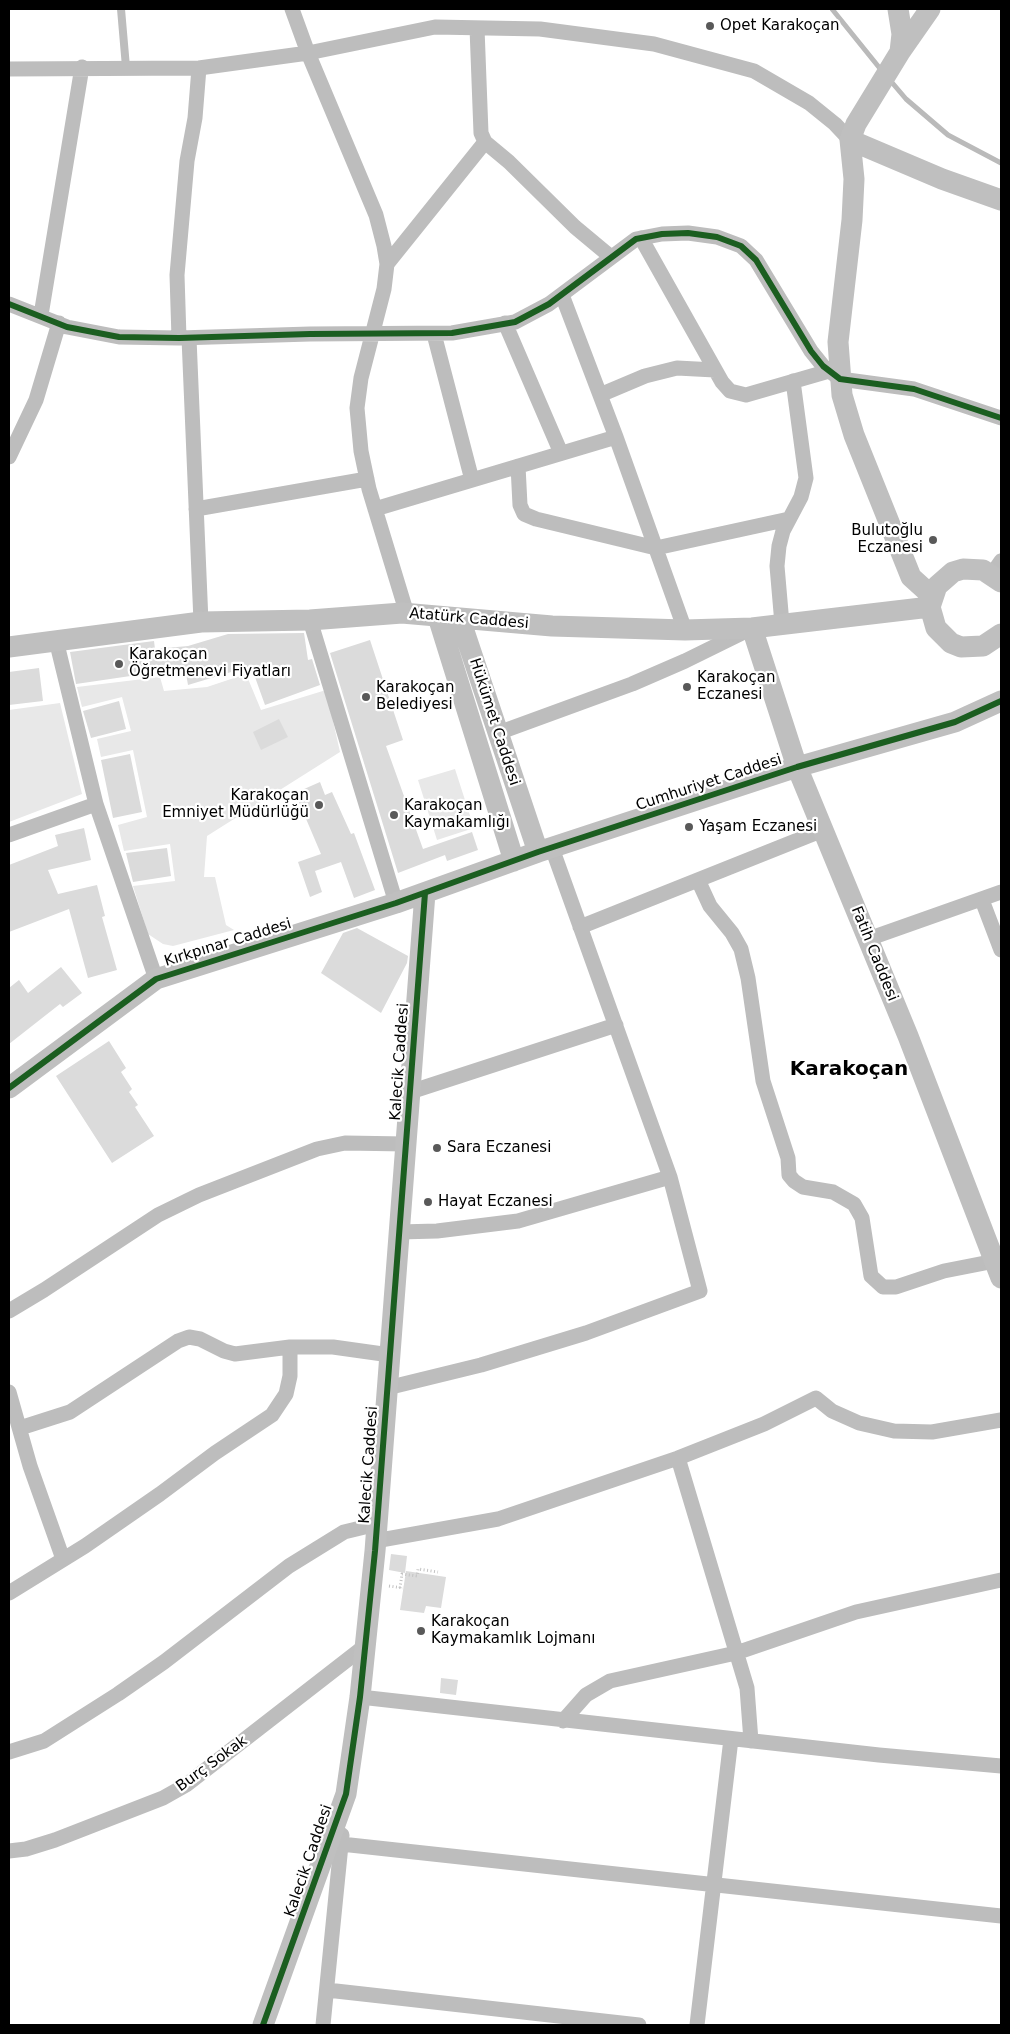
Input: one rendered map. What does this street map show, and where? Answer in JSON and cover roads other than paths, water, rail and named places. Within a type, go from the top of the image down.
[{"type":"street","points":[[292,9],[308,53],[376,215],[387,264],[384,289],[360,378],[357,408],[361,451],[367,479],[407,614]]},
{"type":"street","points":[[898,9],[902,34],[900,52]]},
{"type":"street","points":[[930,9],[900,52],[853,132],[854,179],[852,220],[834,375],[854,435],[911,578],[931,601],[936,628],[951,643],[972,648],[998,643]]},
{"type":"street","points":[[9,68],[199,68],[308,53],[435,27],[540,29],[654,44],[754,71],[809,103],[835,124],[942,180],[1001,200]]},
{"type":"street","points":[[477,28],[481,133],[485,142],[509,162],[574,227],[611,257]]},
{"type":"street","points":[[41,315],[82,68]]},
{"type":"street","points":[[199,68],[195,118],[187,161],[177,275],[184,338],[196,509],[201,622]]},
{"type":"street","points":[[387,264],[485,142]]},
{"type":"street","points":[[9,304],[95,334],[184,338],[452,333],[505,323],[523,317],[562,295],[636,239],[688,233],[717,237],[741,246],[756,260],[769,278],[802,337],[823,366],[834,375]]},
{"type":"street","points":[[641,238],[715,370],[726,387],[740,395],[793,381],[834,375],[914,389],[1001,418]]},
{"type":"street","points":[[562,295],[616,437],[685,630]]},
{"type":"street","points":[[9,457],[36,400],[59,323]]},
{"type":"street","points":[[505,323],[561,453]]},
{"type":"street","points":[[434,334],[472,480]]},
{"type":"street","points":[[600,395],[645,376],[677,368],[715,370]]},
{"type":"street","points":[[782,624],[777,566],[783,531],[801,497],[806,478],[793,381]]},
{"type":"street","points":[[375,509],[616,437]]},
{"type":"street","points":[[518,466],[520,505],[524,514],[536,519],[656,548],[789,519]]},
{"type":"street","points":[[196,509],[367,479]]},
{"type":"street","points":[[931,601],[937,586],[953,572],[973,568],[999,575]]},
{"type":"street","name":"Atatürk Caddesi","points":[[9,647],[201,622],[310,620],[407,614],[460,620],[552,626],[685,630],[752,628],[931,601]]},
{"type":"street","points":[[438,617],[514,861]]},
{"type":"street","points":[[310,620],[396,903]]},
{"type":"street","name":"Hükümet Caddesi","points":[[460,620],[498,733],[545,850]]},
{"type":"street","points":[[498,733],[641,680],[752,628]]},
{"type":"street","name":"Fatih Caddesi","points":[[752,628],[797,767],[868,938],[998,1269]]},
{"type":"street","points":[[56,640],[96,804],[156,979]]},
{"type":"street","name":"Cumhuriyet Caddesi","points":[[425,893],[545,850],[797,767],[955,722],[1001,701]]},
{"type":"street","points":[[9,835],[96,804]]},
{"type":"street","points":[[580,927],[823,830]]},
{"type":"street","points":[[387,1388],[482,1365],[586,1333],[700,1291],[670,1176],[580,927],[545,850]]},
{"type":"street","points":[[698,880],[710,906],[732,933],[741,949],[748,978],[763,1081],[788,1158],[790,1175],[794,1181],[803,1187],[833,1192],[854,1204],[862,1218],[871,1276],[883,1287],[896,1288],[944,1271],[998,1269]]},
{"type":"street","points":[[868,938],[1001,892]]},
{"type":"street","name":"Kırkpınar Caddesi","points":[[9,1088],[156,979],[425,893]]},
{"type":"street","name":"Kalecik Caddesi","points":[[263,2025],[346,1794],[360,1697],[376,1532],[425,893]]},
{"type":"street","points":[[982,900],[1001,950]]},
{"type":"street","points":[[410,1092],[616,1025]]},
{"type":"street","points":[[9,1311],[60,1280],[158,1214],[199,1195],[317,1149],[345,1143],[406,1144]]},
{"type":"street","points":[[399,1232],[438,1231],[518,1221],[670,1176]]},
{"type":"street","points":[[20,1428],[70,1412],[178,1341],[189,1337],[200,1339],[224,1351],[236,1354],[290,1347],[333,1347],[390,1355]]},
{"type":"street","points":[[9,1593],[63,1560],[272,1415],[286,1394],[290,1376],[290,1347]]},
{"type":"street","points":[[9,1392],[30,1466],[63,1560]]},
{"type":"street","points":[[9,1752],[44,1741],[118,1694],[164,1662],[289,1566],[344,1532],[376,1532],[498,1519],[678,1458],[764,1424],[816,1398],[832,1411],[859,1423],[894,1431],[932,1432],[1001,1420]]},
{"type":"street","points":[[678,1458],[747,1688],[751,1741]]},
{"type":"street","points":[[563,1721],[586,1695],[610,1681],[736,1652],[856,1612],[1001,1580]]},
{"type":"street","name":"Burç Sokak","points":[[9,1851],[26,1849],[55,1840],[163,1798],[186,1786],[365,1646]]},
{"type":"street","points":[[360,1697],[563,1721],[1001,1766]]},
{"type":"street","points":[[697,2025],[731,1739]]},
{"type":"street","points":[[323,2025],[346,1794]]},
{"type":"street","points":[[341,1844],[1001,1916]]},
{"type":"street","points":[[327,1990],[639,2025]]},
{"type":"lane","points":[[121,9],[126,67]]},
{"type":"waterway","points":[[832,9],[882,71]]},
{"type":"waterway","points":[[889,79],[906,99],[948,135],[1001,163]]},
{"type":"place","name":"Opet Karakoçan","points":[[710,26]]},
{"type":"place","name":"Bulutoğlu Eczanesi","points":[[933,540]]},
{"type":"place","name":"Karakoçan Öğretmenevi Fiyatları","points":[[119,664]]},
{"type":"place","name":"Karakoçan Eczanesi","points":[[687,687]]},
{"type":"place","name":"Karakoçan Belediyesi","points":[[366,697]]},
{"type":"place","name":"Karakoçan Emniyet Müdürlüğü","points":[[319,805]]},
{"type":"place","name":"Karakoçan Kaymakamlığı","points":[[394,815]]},
{"type":"place","name":"Yaşam Eczanesi","points":[[689,827]]},
{"type":"place","name":"Sara Eczanesi","points":[[437,1148]]},
{"type":"place","name":"Hayat Eczanesi","points":[[428,1202]]},
{"type":"place","name":"Karakoçan Kaymakamlık Lojmanı","points":[[421,1631]]},
{"type":"district","name":"Karakoçan","points":[[849,1070]]}]
